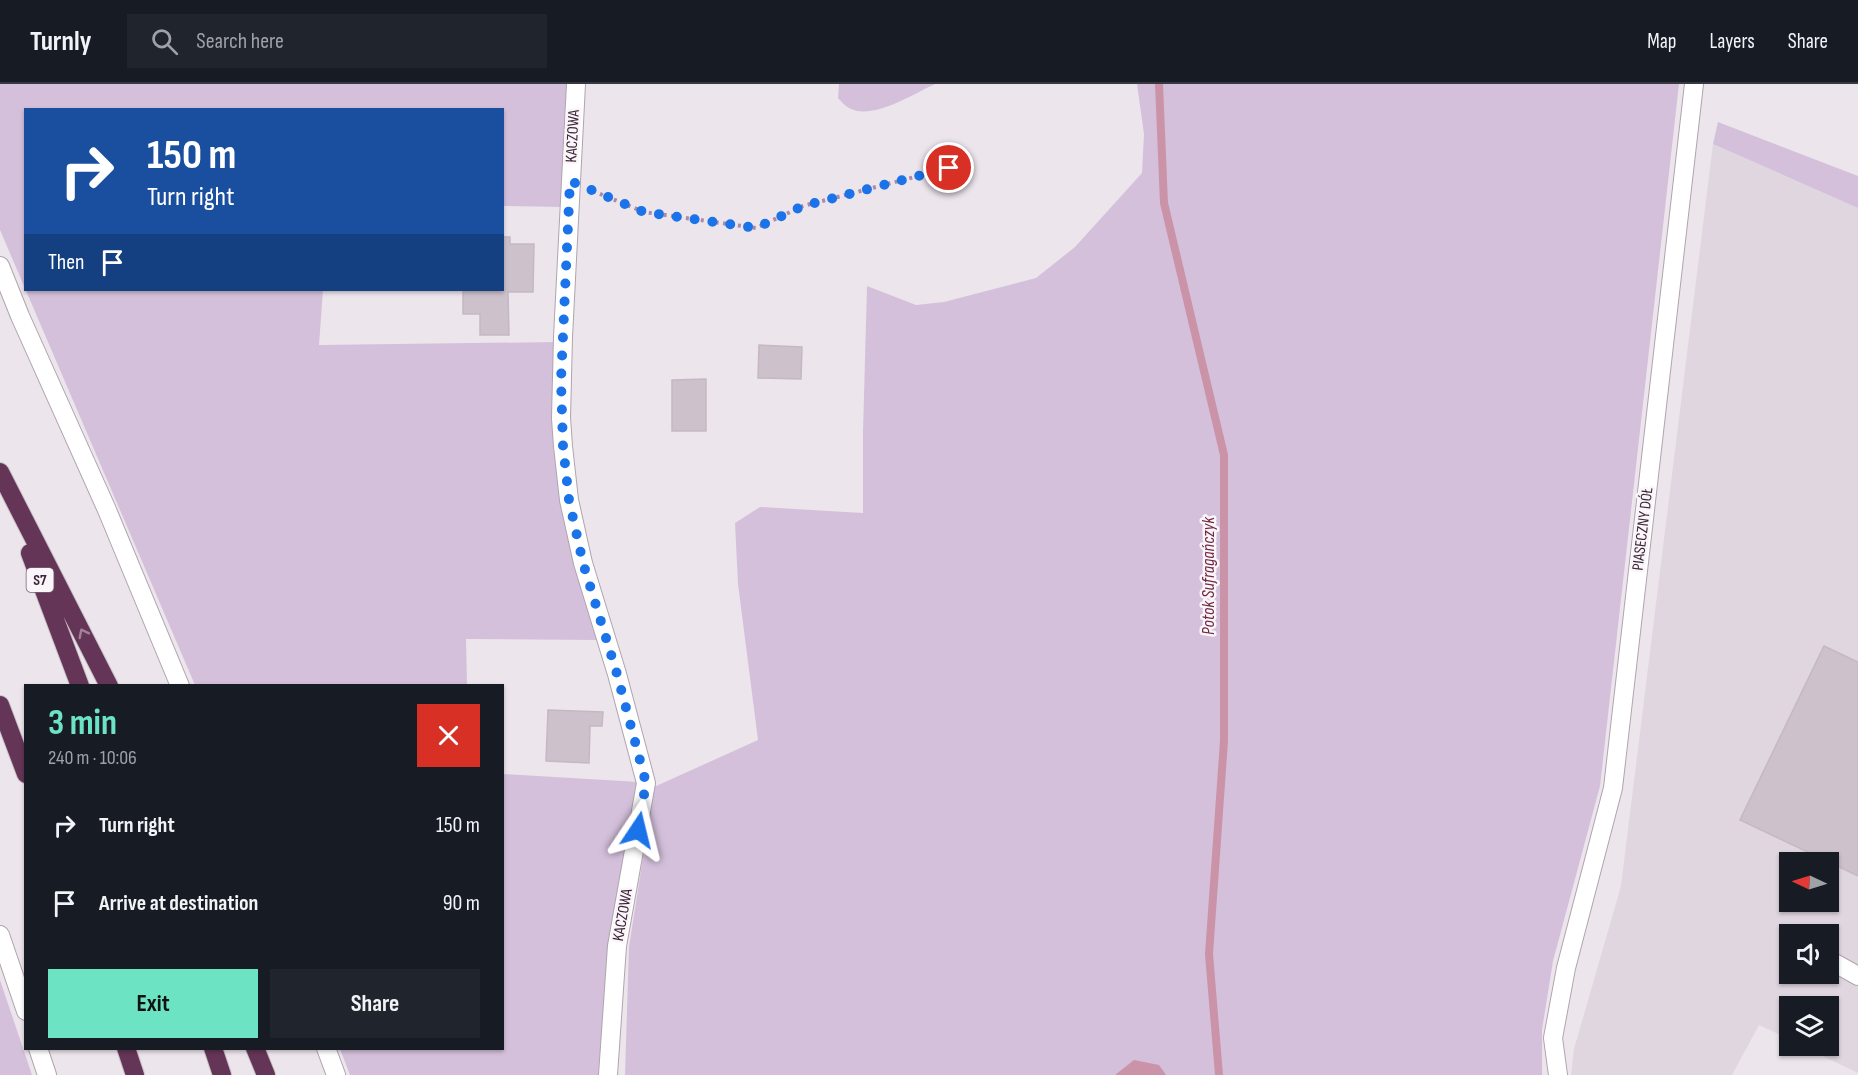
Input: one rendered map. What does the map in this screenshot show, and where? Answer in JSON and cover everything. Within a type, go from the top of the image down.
[{"type":"highway","name":"S7","points":[[0,474],[79,684]]},
{"type":"highway","points":[[0,474],[108,684]]},
{"type":"highway","points":[[0,705],[24,769]]},
{"type":"highway","points":[[127,1050],[135,1075]]},
{"type":"highway","points":[[214,1050],[222,1075]]},
{"type":"highway","points":[[256,1050],[266,1075]]},
{"type":"street","name":"KACZOWA","points":[[576,84],[561,399],[563,446],[569,500],[583,563],[617,674],[646,783],[617,946],[608,1075]]},
{"type":"street","name":"PIASECZNY DÓŁ","points":[[1558,1075],[1553,1038],[1566,968],[1613,788],[1694,84]]},
{"type":"street","points":[[0,266],[107,510],[179,684]]},
{"type":"street","points":[[0,935],[24,1005]]},
{"type":"street","points":[[1839,966],[1858,976]]},
{"type":"street","points":[[39,1050],[47,1075]]},
{"type":"street","points":[[327,1050],[336,1075]]},
{"type":"path","points":[[570,181],[644,212],[756,228],[803,206],[949,168]]},
{"type":"shaded area","points":[[0,84],[570,84],[564,207],[504,206],[504,108],[24,108],[24,286],[0,230]]},
{"type":"shaded area","points":[[839,84],[935,84],[881,109],[858,111],[849,108],[838,98]]},
{"type":"shaded area","points":[[1137,84],[1679,84],[1600,786],[1553,961],[1542,1030],[1542,1075],[625,1075],[629,947],[654,787],[758,740],[738,584],[735,523],[760,507],[863,513],[867,286],[916,305],[944,302],[1036,278],[1075,247],[1142,173],[1144,134]]},
{"type":"shaded area","points":[[1718,122],[1858,176],[1858,208],[1713,144]]},
{"type":"shaded area","points":[[1713,144],[1858,208],[1858,1073],[1823,1056],[1839,1056],[1839,996],[1779,996],[1779,1034],[1759,1025],[1732,1075],[1571,1075],[1574,1049],[1621,886]]},
{"type":"shaded area","points":[[26,291],[323,291],[319,345],[558,342],[553,448],[598,640],[466,639],[467,684],[195,684]]},
{"type":"shaded area","points":[[504,774],[639,782],[609,945],[598,1075],[350,1075],[340,1050],[504,1050]]},
{"type":"shaded area","points":[[0,980],[32,1075],[0,1075]]},
{"type":"shaded area","points":[[1134,1060],[1159,1065],[1166,1075],[1115,1075]]},
{"type":"building","points":[[504,237],[510,237],[510,244],[534,244],[533,292],[508,292],[509,335],[480,335],[480,314],[463,314],[463,291],[504,291]]},
{"type":"building","points":[[759,345],[802,347],[801,379],[758,378]]},
{"type":"building","points":[[706,379],[706,431],[672,431],[672,380]]},
{"type":"building","points":[[1824,646],[1858,662],[1858,876],[1839,867],[1839,852],[1807,852],[1740,820]]},
{"type":"building","points":[[548,710],[603,712],[602,726],[590,726],[589,763],[546,761]]},
{"type":"waterway","name":"Potok Sufragańczyk","points":[[1159,84],[1164,203],[1224,455],[1224,741],[1209,954],[1219,1075]]},
{"type":"route","points":[[638,830],[646,783],[617,674],[583,563],[569,500],[563,446],[561,380],[570,181],[644,212],[756,228],[803,206],[949,168]]}]
